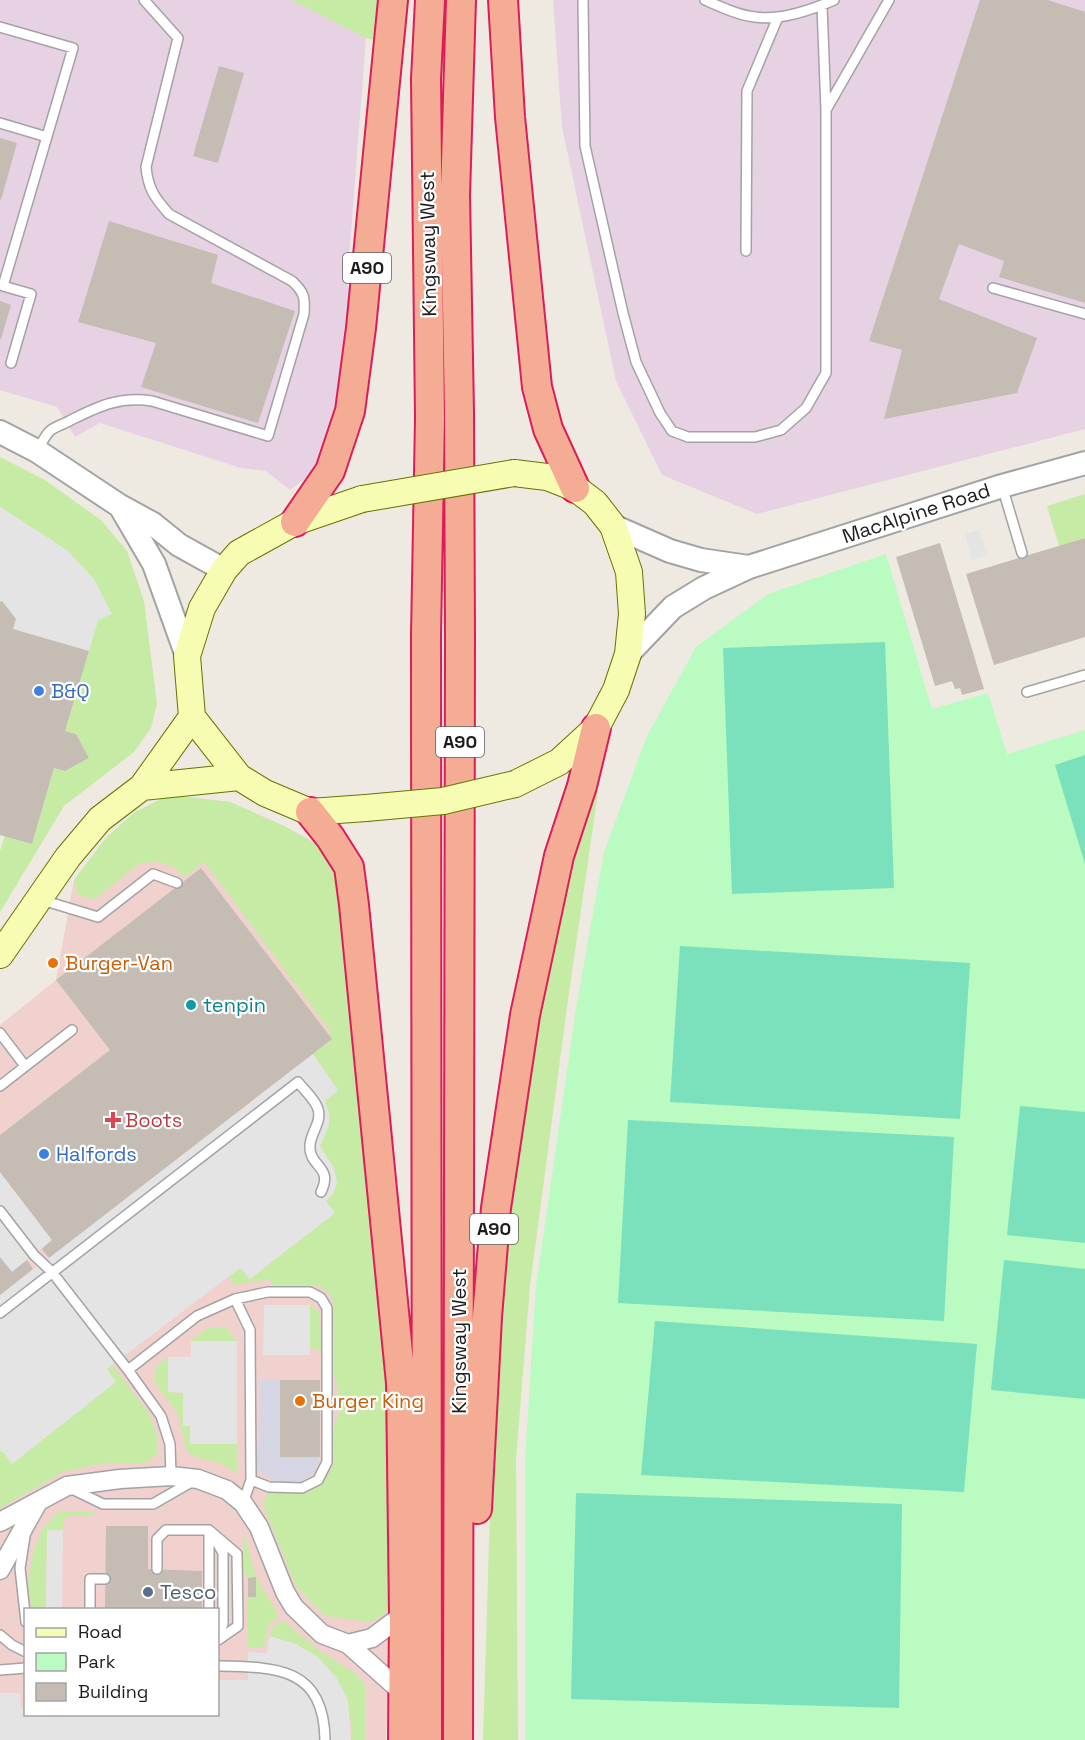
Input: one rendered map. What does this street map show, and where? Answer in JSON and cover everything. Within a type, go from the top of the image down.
[{"type":"highway","name":"A90","points":[[295,522],[330,471],[350,411],[361,328],[393,0]]},
{"type":"highway","name":"Kingsway West","points":[[426,1740],[426,636],[430,406],[426,79],[430,0]]},
{"type":"highway","name":"Kingsway West","points":[[458,1740],[460,636],[455,195],[460,0]]},
{"type":"highway","points":[[503,0],[510,117],[537,387],[548,429],[575,488]]},
{"type":"highway","name":"A90","points":[[465,1740],[487,1317],[496,1208],[525,1015],[559,856],[582,786],[596,728]]},
{"type":"highway","points":[[310,812],[330,837],[348,867],[354,905],[401,1383],[403,1740]]},
{"type":"main road","points":[[514,473],[547,477],[575,488],[594,503],[613,526],[629,572],[632,615],[628,654],[616,690],[596,728],[559,762],[514,784],[443,801],[310,812],[265,793],[239,777],[192,717],[187,656],[202,608],[224,570],[239,553],[295,522],[363,499],[514,473]]},
{"type":"main road","points":[[0,955],[68,857],[100,819],[142,787],[192,717]]},
{"type":"main road","points":[[142,787],[239,777]]},
{"type":"street","points":[[0,432],[37,451],[120,506],[153,524],[179,545],[224,570]]},
{"type":"street","name":"MacAlpine Road","points":[[628,654],[673,607],[704,588],[749,567],[1002,486],[1085,463]]},
{"type":"street","points":[[120,506],[154,564],[187,656]]},
{"type":"street","name":"MacAlpine Road","points":[[613,526],[670,551],[701,560],[749,567]]},
{"type":"street","points":[[0,1522],[67,1486],[120,1479],[171,1476],[198,1479],[227,1490],[243,1503],[259,1527],[285,1592],[294,1607],[322,1634],[348,1644],[404,1694]]},
{"type":"street","points":[[0,1570],[39,1500]]},
{"type":"street","points":[[348,1644],[372,1638],[404,1614]]},
{"type":"lane","points":[[37,451],[50,431],[93,409],[124,399],[152,401],[268,435],[304,314],[305,298],[300,288],[292,281],[170,214],[156,199],[148,184],[146,167],[178,38],[144,0]]},
{"type":"lane","points":[[583,0],[585,146],[622,313],[636,362],[660,413],[672,430],[688,438],[755,438],[781,430],[806,408],[826,373],[826,110],[822,6]]},
{"type":"lane","points":[[705,0],[755,17],[778,17],[822,6],[834,0]]},
{"type":"lane","points":[[826,110],[889,0]]},
{"type":"lane","points":[[746,251],[747,91],[778,17]]},
{"type":"lane","points":[[0,27],[73,48],[3,286],[31,294],[11,363]]},
{"type":"lane","points":[[0,123],[47,137]]},
{"type":"lane","points":[[993,288],[1085,314]]},
{"type":"lane","points":[[1002,486],[1022,553]]},
{"type":"lane","points":[[1027,692],[1085,675]]},
{"type":"lane","points":[[38,899],[98,917],[153,874],[177,883]]},
{"type":"lane","points":[[0,1086],[72,1030]]},
{"type":"lane","points":[[0,1033],[25,1066]]},
{"type":"lane","points":[[0,1313],[298,1082],[316,1104],[319,1112],[310,1145],[311,1156],[324,1173],[325,1183],[321,1192]]},
{"type":"lane","points":[[0,1211],[34,1255],[52,1272],[161,1416],[170,1444],[171,1476]]},
{"type":"lane","points":[[128,1370],[197,1316],[235,1299],[268,1292],[310,1292],[321,1298],[327,1308],[327,1462],[318,1480],[302,1488],[269,1487],[250,1480]]},
{"type":"lane","points":[[235,1299],[250,1330],[250,1480],[243,1503]]},
{"type":"lane","points":[[67,1486],[103,1504],[153,1504],[198,1479]]},
{"type":"lane","points":[[24,1608],[20,1568],[28,1519]]},
{"type":"lane","points":[[157,1569],[157,1539],[166,1530],[209,1530],[237,1554],[238,1626],[219,1639]]},
{"type":"lane","points":[[209,1530],[209,1608]]},
{"type":"lane","points":[[209,1530],[224,1553],[223,1624],[219,1633]]},
{"type":"lane","points":[[90,1608],[90,1579],[105,1579]]},
{"type":"lane","points":[[0,1635],[24,1651]]},
{"type":"lane","points":[[219,1666],[275,1669],[299,1679],[316,1695],[325,1721],[325,1740]]},
{"type":"lane","points":[[0,1670],[24,1668]]},
{"type":"shaded area","points":[[0,0],[354,0],[352,29],[366,38],[347,284],[353,300],[337,428],[325,456],[309,476],[290,490],[266,471],[241,468],[100,423],[75,437],[57,407],[0,390]]},
{"type":"shaded area","points":[[553,0],[1085,0],[1085,429],[757,514],[662,475],[616,381],[562,127]]},
{"type":"shaded area","points":[[0,507],[68,551],[94,579],[112,614],[98,620],[89,651],[13,629],[16,619],[0,602]]},
{"type":"shaded area","points":[[979,530],[987,555],[972,560],[965,534]]},
{"type":"shaded area","points":[[187,797],[230,802],[284,826],[317,844],[393,1588],[386,1740],[0,1740],[0,1025],[56,980],[74,880],[106,838],[135,812]]},
{"type":"shaded area","points":[[313,1054],[338,1090],[325,1101],[329,1113],[329,1125],[320,1146],[334,1168],[337,1183],[333,1194],[326,1201],[335,1213],[250,1279],[240,1268],[112,1365],[107,1369],[116,1382],[12,1464],[2,1451],[0,1452],[0,1295]]},
{"type":"shaded area","points":[[0,1172],[52,1240],[12,1272],[0,1257]]},
{"type":"shaded area","points":[[264,1305],[310,1305],[310,1355],[263,1355]]},
{"type":"shaded area","points":[[191,1341],[237,1341],[237,1444],[190,1444],[190,1426],[183,1426],[183,1393],[168,1392],[168,1357],[191,1357]]},
{"type":"shaded area","points":[[260,1380],[280,1380],[280,1457],[320,1457],[315,1472],[302,1481],[276,1481],[263,1474],[253,1463],[252,1449],[259,1442]]},
{"type":"shaded area","points":[[47,1530],[63,1530],[62,1608],[46,1608]]},
{"type":"shaded area","points":[[269,1636],[296,1644],[319,1658],[336,1677],[348,1700],[351,1740],[0,1740],[0,1693],[20,1693],[24,1716],[219,1716],[219,1680],[248,1680],[248,1652],[267,1653]]},
{"type":"green space","points":[[291,0],[383,0],[379,41],[366,38]]},
{"type":"green space","points":[[0,457],[45,480],[102,521],[127,551],[144,601],[157,704],[151,728],[134,752],[64,806],[0,912],[0,851],[5,836],[32,844],[54,768],[65,771],[89,758],[76,734],[65,731],[98,620],[68,551],[0,507]]},
{"type":"green space","points":[[1085,494],[1085,538],[1059,546],[1047,506]]},
{"type":"green space","points":[[886,554],[932,709],[988,693],[1007,754],[1085,730],[1085,1740],[525,1740],[525,1460],[536,1286],[576,1008],[604,852],[647,736],[696,647],[768,594]]},
{"type":"green space","points":[[885,642],[894,888],[732,894],[723,648]]},
{"type":"green space","points":[[1085,755],[1085,864],[1055,765]]},
{"type":"green space","points":[[598,792],[530,1286],[516,1459],[518,1740],[483,1740],[496,1316],[512,1164],[565,876],[592,796]]},
{"type":"green space","points":[[165,797],[230,802],[284,826],[317,844],[326,850],[337,868],[396,1465],[393,1588],[387,1611],[372,1622],[325,1616],[296,1586],[263,1505],[267,1494],[304,1494],[322,1484],[334,1464],[333,1430],[339,1414],[334,1373],[333,1300],[325,1289],[314,1285],[272,1285],[271,1279],[234,1285],[229,1276],[240,1267],[250,1279],[326,1201],[337,1183],[334,1168],[320,1146],[327,1124],[328,1114],[325,1101],[338,1090],[313,1054],[332,1039],[329,1034],[331,1032],[204,862],[185,877],[174,867],[158,862],[140,863],[95,899],[78,895],[74,880],[106,838],[135,812]]},
{"type":"green space","points":[[680,946],[970,963],[960,1119],[670,1102]]},
{"type":"green space","points":[[1020,1106],[1085,1112],[1085,1243],[1007,1235]]},
{"type":"green space","points":[[628,1120],[954,1137],[944,1321],[618,1303]]},
{"type":"green space","points":[[1004,1260],[1085,1269],[1085,1399],[991,1390]]},
{"type":"green space","points":[[310,1305],[320,1313],[321,1352],[310,1347]]},
{"type":"green space","points":[[655,1321],[977,1344],[964,1492],[641,1475]]},
{"type":"green space","points":[[209,1327],[226,1327],[237,1341],[191,1341]]},
{"type":"green space","points":[[168,1357],[168,1392],[183,1393],[183,1425],[190,1426],[190,1443],[237,1444],[237,1474],[223,1464],[196,1457],[186,1450],[179,1416],[154,1381],[155,1368]]},
{"type":"green space","points":[[112,1365],[148,1412],[158,1438],[158,1453],[145,1463],[105,1463],[63,1472],[0,1508],[0,1452],[2,1451],[12,1463],[116,1381],[107,1369]]},
{"type":"green space","points":[[576,1493],[902,1504],[899,1708],[571,1699]]},
{"type":"green space","points":[[60,1511],[93,1511],[93,1516],[68,1516],[64,1521],[63,1530],[47,1530],[46,1608],[32,1608],[28,1585],[33,1552],[43,1528]]},
{"type":"green space","points":[[244,1533],[256,1577],[248,1578],[244,1570]]},
{"type":"green space","points":[[256,1577],[279,1616],[268,1625],[264,1648],[247,1647],[248,1597],[256,1597]]},
{"type":"green space","points":[[282,1620],[321,1652],[356,1674],[366,1686],[366,1740],[351,1740],[351,1723],[336,1677],[319,1658],[296,1644],[269,1636],[273,1628]]},
{"type":"building","points":[[980,0],[1048,0],[1085,12],[1085,303],[999,277],[1004,261],[959,244],[939,299],[1037,338],[1017,393],[884,419],[902,350],[869,341]]},
{"type":"building","points":[[219,66],[244,73],[218,163],[193,156]]},
{"type":"building","points":[[0,138],[17,143],[1,200],[0,199]]},
{"type":"building","points":[[109,221],[218,255],[211,283],[295,311],[258,423],[141,387],[156,343],[78,322]]},
{"type":"building","points":[[0,301],[11,305],[1,339],[0,339]]},
{"type":"building","points":[[1085,538],[1085,637],[994,665],[966,574]]},
{"type":"building","points":[[940,543],[984,689],[962,695],[960,688],[955,689],[952,681],[935,686],[896,557]]},
{"type":"building","name":"B&Q","points":[[2,601],[16,619],[13,629],[89,651],[65,731],[76,734],[89,758],[65,771],[54,768],[32,844],[0,835],[0,602]]},
{"type":"building","name":"tenpin","points":[[201,868],[332,1039],[49,1258],[42,1249],[52,1240],[0,1172],[0,1135],[110,1050],[56,980]]},
{"type":"building","points":[[0,1257],[12,1272],[27,1260],[33,1269],[0,1295]]},
{"type":"building","name":"Burger King","points":[[280,1380],[320,1380],[320,1457],[280,1457]]},
{"type":"building","points":[[106,1526],[148,1526],[148,1569],[202,1571],[202,1608],[105,1608]]},
{"type":"building","points":[[256,1577],[256,1597],[248,1597],[248,1578]]},
{"type":"place","name":"B&Q","points":[[39,691]]},
{"type":"place","name":"Burger-Van","points":[[53,963]]},
{"type":"place","name":"tenpin","points":[[191,1005]]},
{"type":"place","name":"Boots","points":[[113,1120]]},
{"type":"place","name":"Halfords","points":[[44,1154]]},
{"type":"place","name":"Burger King","points":[[300,1401]]},
{"type":"place","name":"Tesco","points":[[148,1592]]}]
